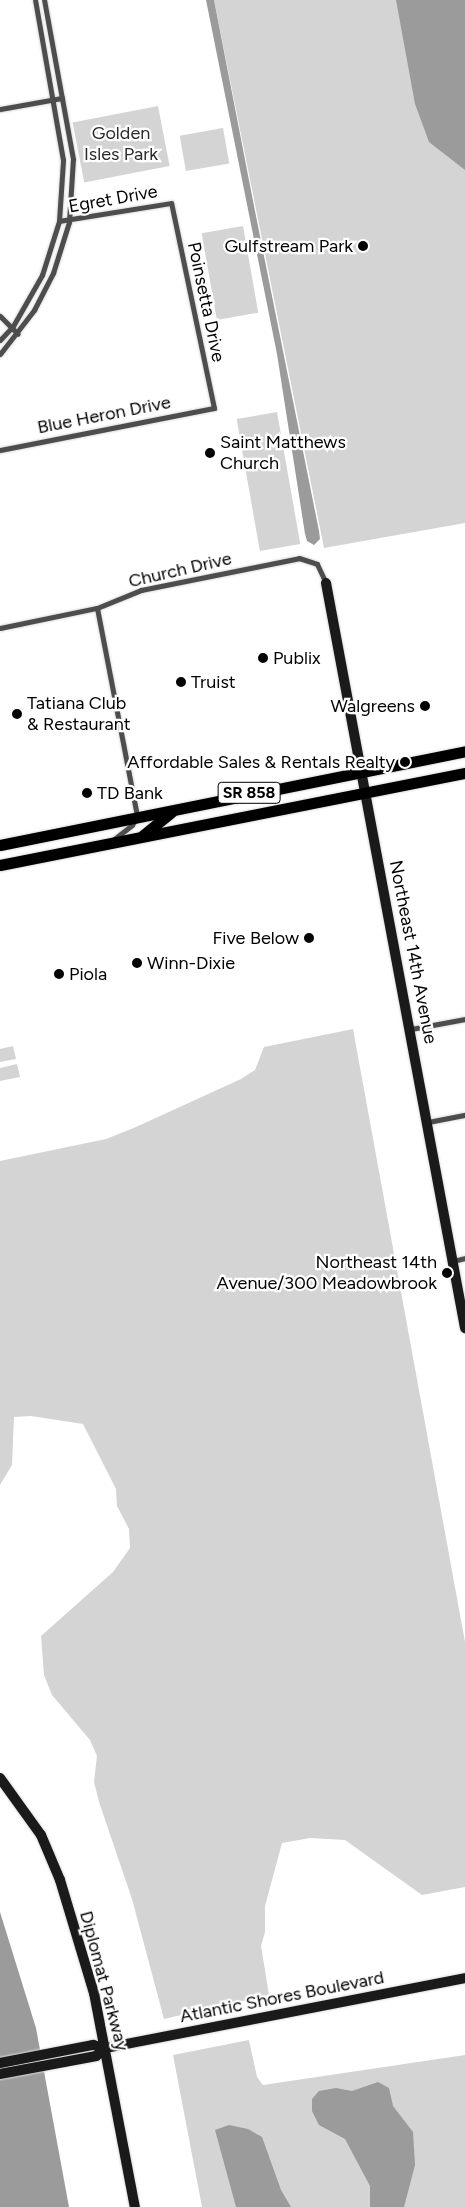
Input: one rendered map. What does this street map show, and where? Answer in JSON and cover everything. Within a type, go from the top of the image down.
[{"type":"main road","name":"SR 858","points":[[0,845],[182,806],[465,751]]},
{"type":"main road","name":"SR 858","points":[[0,864],[465,773]]},
{"type":"main road","points":[[142,836],[156,821],[182,806]]},
{"type":"street","points":[[0,340],[13,326],[42,275],[59,221],[63,160],[35,0]]},
{"type":"street","points":[[0,354],[18,334],[53,273],[69,222],[73,159],[44,0]]},
{"type":"street","points":[[0,109],[62,98]]},
{"type":"street","name":"Egret Drive","points":[[59,221],[69,222],[171,203]]},
{"type":"street","name":"Poinsetta Drive","points":[[171,203],[214,408]]},
{"type":"street","points":[[0,316],[13,326],[18,334]]},
{"type":"street","name":"Blue Heron Drive","points":[[0,450],[214,408]]},
{"type":"street","name":"Church Drive","points":[[0,628],[97,608],[141,590],[299,558],[317,564],[326,583]]},
{"type":"street","name":"Northeast 14th Avenue","points":[[326,583],[411,1029],[465,1328]]},
{"type":"street","points":[[97,608],[137,816],[124,831],[105,843]]},
{"type":"street","points":[[411,1029],[465,1020]]},
{"type":"street","points":[[428,1122],[465,1115]]},
{"type":"street","points":[[453,1261],[465,1258]]},
{"type":"street","name":"Diplomat Parkway","points":[[0,1778],[26,1813],[50,1854],[82,1952],[106,2048],[135,2207]]},
{"type":"street","name":"Atlantic Shores Boulevard","points":[[0,2063],[93,2045],[106,2048],[465,1978]]},
{"type":"street","name":"Atlantic Shores Boulevard","points":[[0,2074],[96,2056],[106,2048]]},
{"type":"green space","name":"Gulfstream Park","points":[[214,0],[465,0],[465,523],[324,548]]},
{"type":"green space","name":"Golden Isles Park","points":[[158,106],[170,166],[84,182],[73,123]]},
{"type":"green space","points":[[223,128],[229,163],[186,171],[180,136]]},
{"type":"green space","points":[[243,226],[258,313],[217,320],[202,233]]},
{"type":"green space","points":[[277,412],[300,544],[260,551],[237,419]]},
{"type":"green space","points":[[353,1029],[465,1642],[465,1887],[422,1895],[345,1840],[310,1838],[282,1843],[265,1906],[265,1932],[261,1946],[269,1995],[164,2019],[132,1899],[99,1802],[94,1782],[97,1756],[90,1740],[52,1695],[44,1675],[41,1636],[113,1572],[130,1548],[129,1529],[117,1506],[116,1489],[83,1424],[31,1416],[14,1417],[12,1465],[0,1485],[0,1161],[106,1139],[241,1079],[255,1070],[264,1047]]},
{"type":"green space","points":[[13,1046],[16,1059],[0,1062],[0,1049]]},
{"type":"green space","points":[[17,1064],[20,1077],[0,1081],[0,1068]]},
{"type":"green space","points":[[249,2040],[257,2077],[263,2085],[465,2055],[465,2207],[202,2207],[173,2055]]},
{"type":"shaded area","points":[[206,0],[214,0],[319,531],[320,539],[314,545],[307,541],[305,534],[277,354]]},
{"type":"shaded area","points":[[396,0],[465,0],[465,170],[429,142],[415,104]]},
{"type":"shaded area","points":[[0,1912],[36,2028],[69,2207],[0,2207]]},
{"type":"shaded area","points":[[378,2082],[389,2088],[393,2106],[413,2132],[415,2165],[404,2207],[370,2207],[370,2186],[345,2139],[319,2125],[312,2111],[312,2099],[319,2091],[336,2088],[352,2091]]},
{"type":"shaded area","points":[[229,2125],[248,2129],[262,2137],[281,2190],[291,2207],[236,2207],[215,2130]]},
{"type":"place","name":"Gulfstream Park","points":[[363,246]]},
{"type":"place","name":"Saint Matthews Church","points":[[210,453]]},
{"type":"place","name":"Publix","points":[[263,658]]},
{"type":"place","name":"Truist","points":[[181,682]]},
{"type":"place","name":"Walgreens","points":[[425,706]]},
{"type":"place","name":"Tatiana Club & Restaurant","points":[[17,714]]},
{"type":"place","name":"Affordable Sales & Rentals Realty","points":[[405,762]]},
{"type":"place","name":"TD Bank","points":[[87,793]]},
{"type":"place","name":"Five Below","points":[[309,938]]},
{"type":"place","name":"Winn-Dixie","points":[[137,963]]},
{"type":"place","name":"Piola","points":[[59,974]]},
{"type":"place","name":"Northeast 14th Avenue/300 Meadowbrook","points":[[447,1273]]}]
